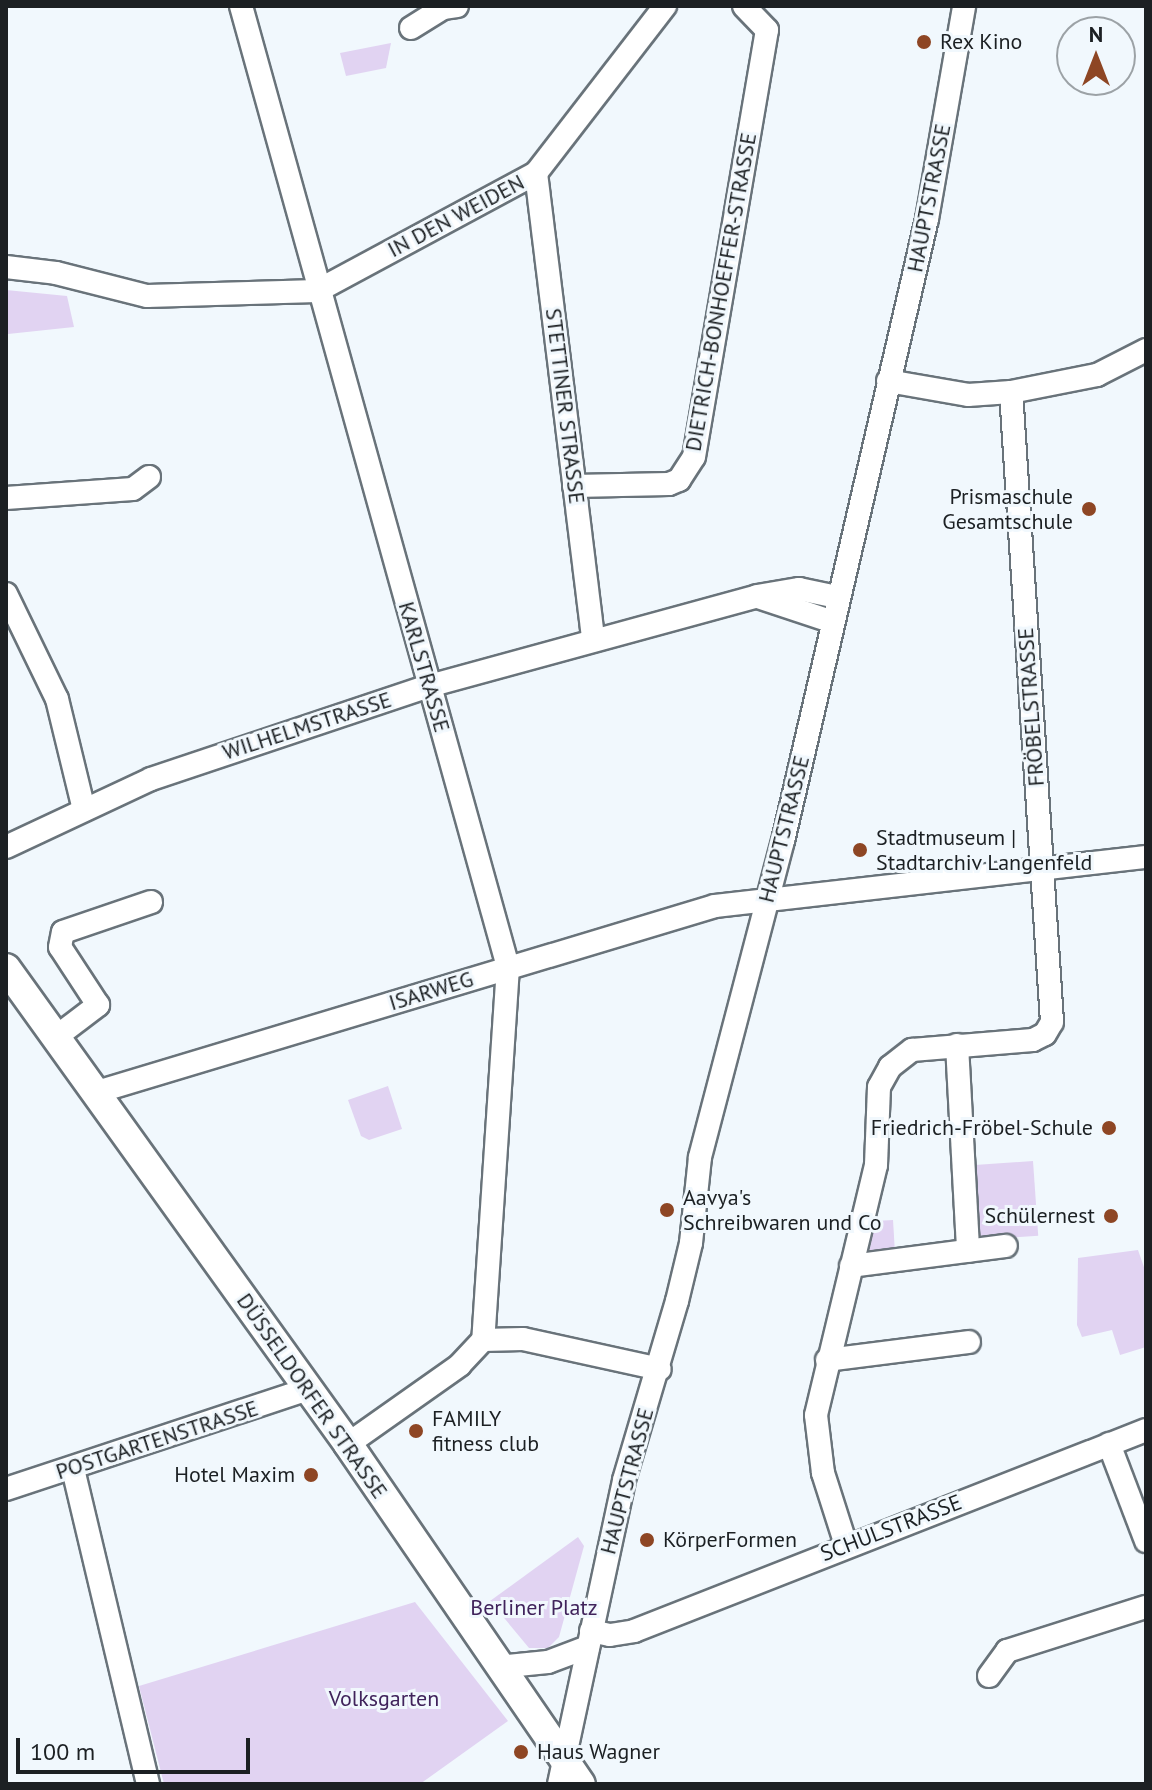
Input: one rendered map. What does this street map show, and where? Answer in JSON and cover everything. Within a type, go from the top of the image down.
[{"type":"main road","name":"DÜSSELDORFER STRASSE","points":[[6,968],[348,1444],[498,1667],[561,1771],[581,1784]]},
{"type":"street","name":"KARLSTRASSE","points":[[241,6],[317,291],[508,967],[483,1340]]},
{"type":"street","points":[[411,28],[443,8],[457,6]]},
{"type":"street","name":"IN DEN WEIDEN","points":[[317,291],[536,173],[665,6]]},
{"type":"street","name":"DIETRICH-BONHOEFFER-STRASSE","points":[[574,486],[669,484],[679,480],[694,457],[767,30],[744,6]]},
{"type":"street","name":"HAUPTSTRASSE","points":[[561,1771],[632,1446],[660,1369],[691,1243],[700,1157],[767,897],[927,219],[964,6]]},
{"type":"street","name":"STETTINER STRASSE","points":[[536,173],[593,640]]},
{"type":"street","points":[[6,267],[56,273],[147,296],[317,291]]},
{"type":"street","points":[[888,381],[968,395],[1011,392],[1097,375],[1146,350]]},
{"type":"street","name":"FRÖBELSTRASSE","points":[[957,1045],[1033,1040],[1045,1034],[1052,1022],[1011,392]]},
{"type":"street","points":[[6,498],[133,489],[149,477]]},
{"type":"street","name":"WILHELMSTRASSE","points":[[6,847],[151,779],[429,686],[757,596],[799,589],[838,597]]},
{"type":"street","points":[[6,594],[57,699],[84,810]]},
{"type":"street","points":[[757,596],[833,622]]},
{"type":"street","name":"ISARWEG","points":[[97,1092],[715,906],[767,897],[802,898],[1146,857]]},
{"type":"street","points":[[56,1037],[98,1005],[60,947],[63,932],[151,902]]},
{"type":"street","points":[[846,1545],[823,1473],[815,1429],[827,1360],[876,1165],[874,1111],[883,1077],[912,1050],[957,1045],[968,1251]]},
{"type":"street","points":[[851,1266],[1006,1246]]},
{"type":"street","points":[[348,1444],[460,1365],[483,1340],[523,1339],[660,1369]]},
{"type":"street","points":[[827,1360],[969,1342]]},
{"type":"street","name":"POSTGARTENSTRASSE","points":[[6,1489],[308,1389]]},
{"type":"street","name":"SCHULSTRASSE","points":[[590,1639],[634,1631],[846,1545],[1146,1430]]},
{"type":"street","points":[[1109,1444],[1146,1541]]},
{"type":"street","points":[[73,1469],[148,1784]]},
{"type":"street","points":[[989,1676],[1007,1651],[1146,1607]]},
{"type":"street","points":[[498,1667],[548,1662],[590,1639]]},
{"type":"green space","points":[[391,43],[386,68],[346,76],[340,53]]},
{"type":"green space","points":[[6,290],[67,296],[74,327],[8,334]]},
{"type":"green space","points":[[388,1086],[402,1129],[369,1140],[361,1136],[348,1100]]},
{"type":"green space","points":[[1033,1161],[1038,1236],[976,1240],[971,1165]]},
{"type":"green space","points":[[893,1220],[895,1253],[868,1257],[875,1221]]},
{"type":"green space","points":[[1138,1250],[1146,1273],[1146,1347],[1120,1355],[1112,1330],[1082,1337],[1077,1325],[1078,1258]]},
{"type":"green space","name":"Berliner Platz","points":[[578,1537],[584,1546],[559,1637],[548,1648],[529,1648],[490,1601]]},
{"type":"green space","name":"Volksgarten","points":[[415,1602],[508,1721],[420,1784],[164,1784],[139,1686]]},
{"type":"place","name":"Rex Kino","points":[[924,42]]},
{"type":"place","name":"Prismaschule Gesamtschule","points":[[1089,509]]},
{"type":"place","name":"Stadtmuseum | Stadtarchiv Langenfeld","points":[[860,850]]},
{"type":"place","name":"Friedrich-Fröbel-Schule","points":[[1109,1128]]},
{"type":"place","name":"Aavya's Schreibwaren und Co","points":[[667,1210]]},
{"type":"place","name":"Schülernest","points":[[1111,1216]]},
{"type":"place","name":"FAMILY fitness club","points":[[416,1431]]},
{"type":"place","name":"Hotel Maxim","points":[[311,1475]]},
{"type":"place","name":"KörperFormen","points":[[647,1540]]},
{"type":"place","name":"Haus Wagner","points":[[521,1752]]}]
